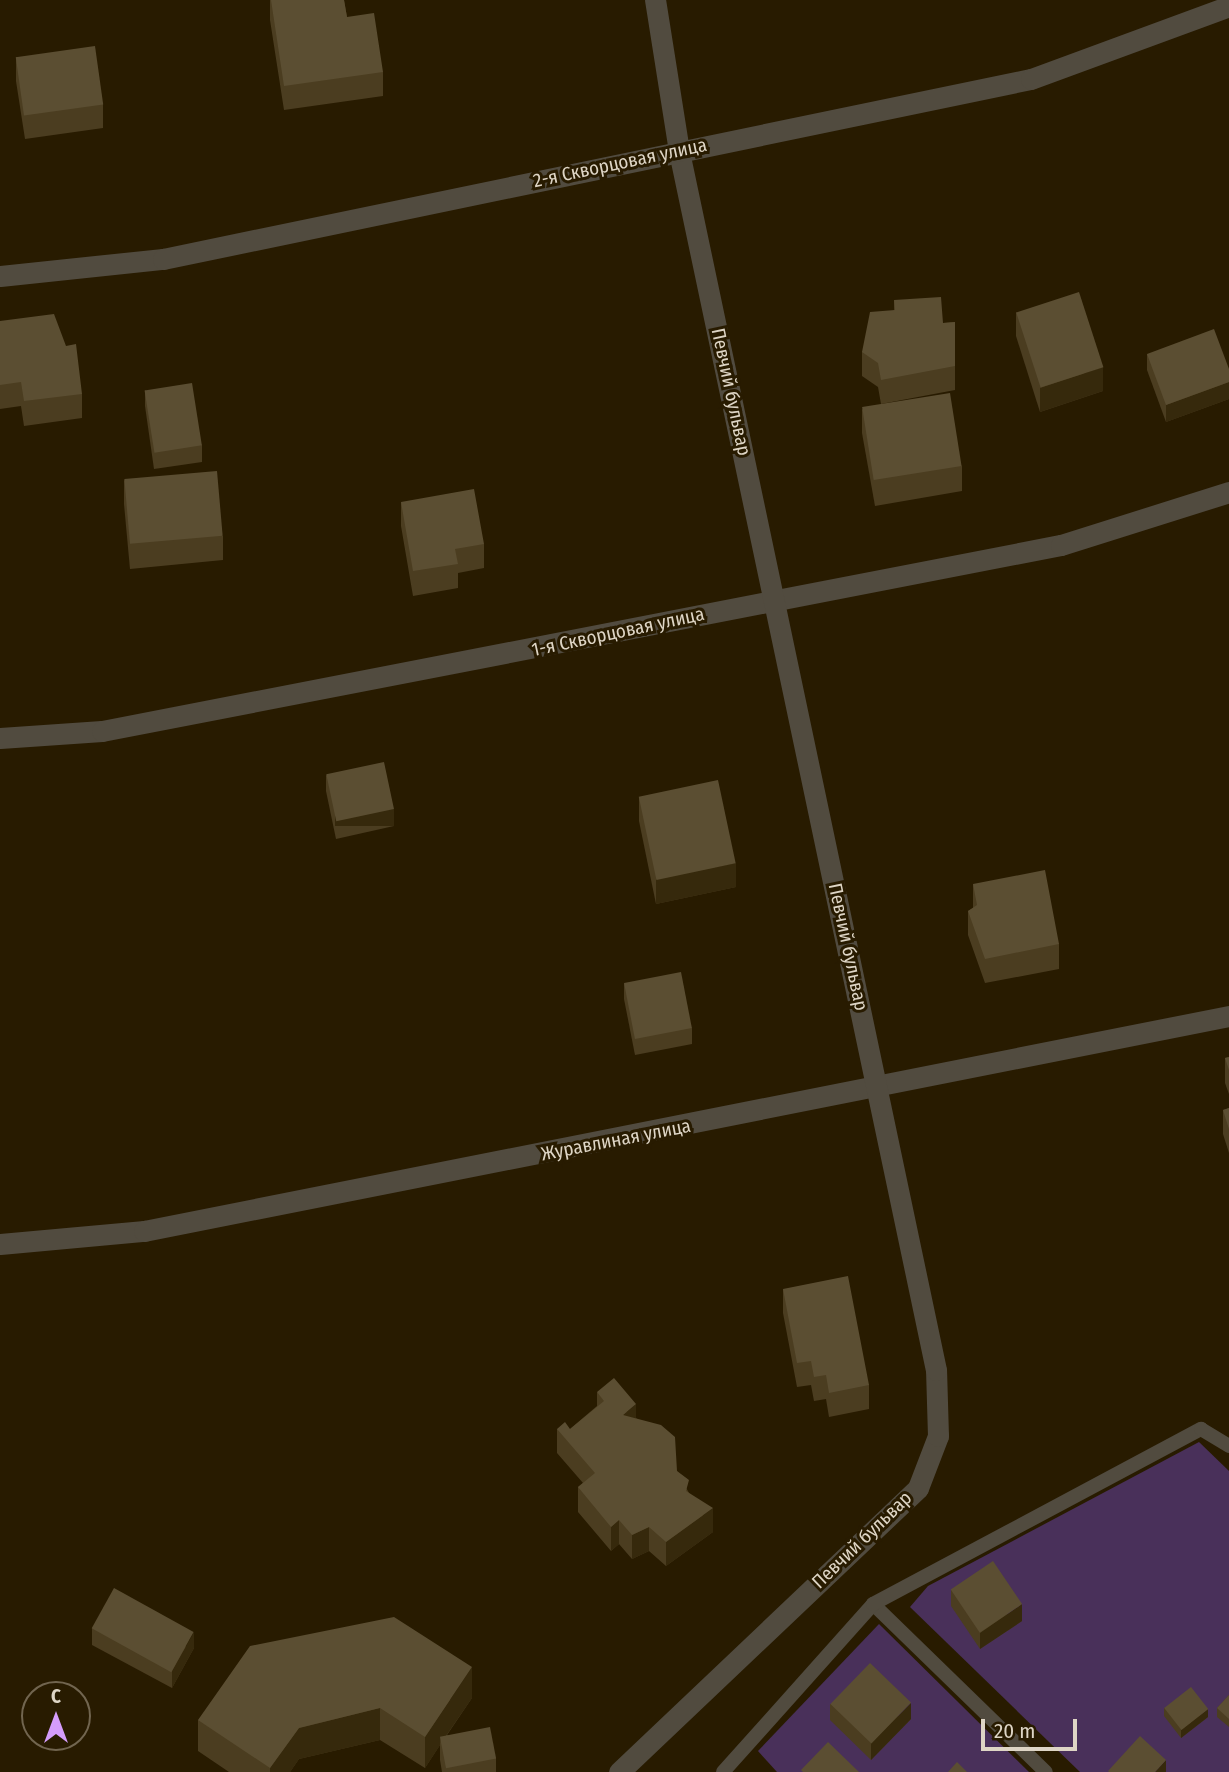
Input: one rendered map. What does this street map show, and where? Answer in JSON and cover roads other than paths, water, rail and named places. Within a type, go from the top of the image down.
[{"type":"street","name":"Певчий бульвар","points":[[619,1772],[918,1488],[938,1436],[936,1370],[776,599],[678,151],[655,0]]},
{"type":"street","name":"2-я Скворцовая улица","points":[[0,276],[163,259],[1031,79],[1229,6]]},
{"type":"street","name":"1-я Скворцовая улица","points":[[0,738],[102,732],[1061,545],[1229,492]]},
{"type":"street","name":"Журавлиная улица","points":[[0,1244],[144,1231],[878,1090],[1229,1016]]},
{"type":"lane","points":[[723,1772],[873,1604],[1201,1429],[1229,1447]]},
{"type":"lane","points":[[873,1604],[1045,1772]]}]
